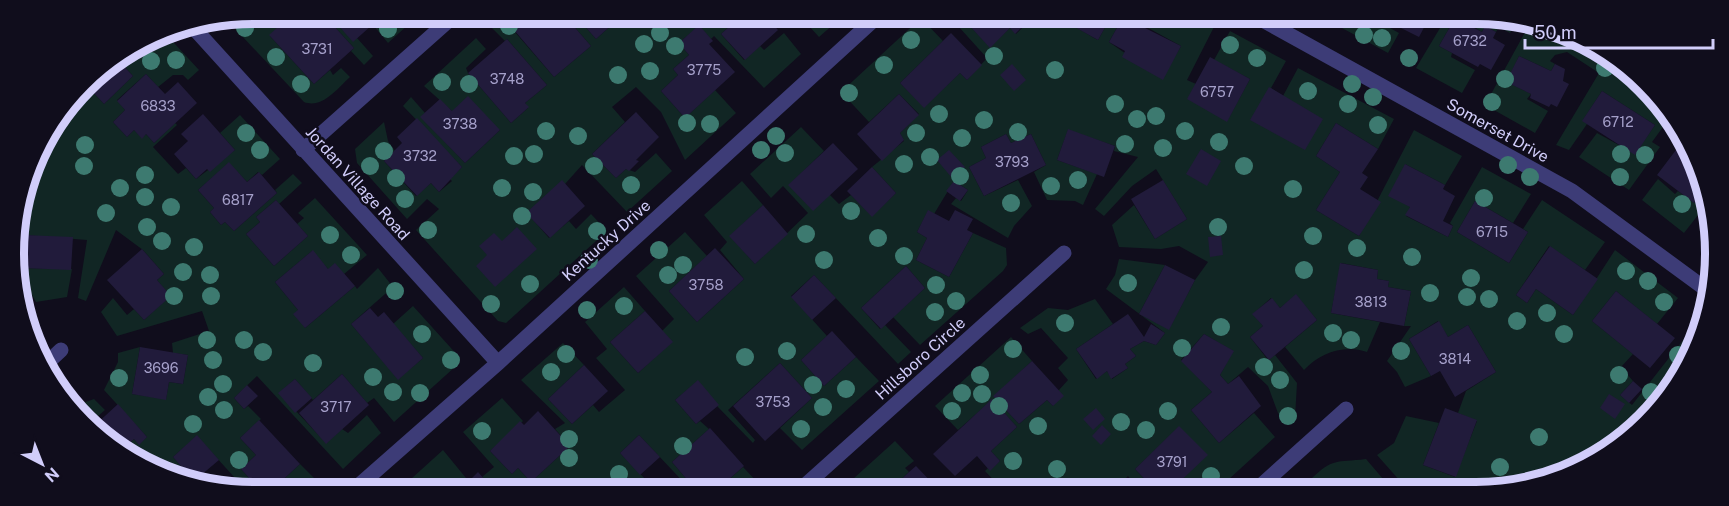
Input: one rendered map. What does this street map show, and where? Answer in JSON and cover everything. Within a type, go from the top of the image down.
[{"type":"street","points":[[303,150],[445,24]]},
{"type":"street","name":"Kentucky Drive","points":[[363,482],[498,363],[869,24]]},
{"type":"street","name":"Somerset Drive","points":[[1270,24],[1572,191],[1702,287]]},
{"type":"street","name":"Jordan Village Road","points":[[197,31],[498,363]]},
{"type":"street","name":"Hillsboro Circle","points":[[809,482],[1064,253]]},
{"type":"street","points":[[51,359],[61,350]]},
{"type":"street","points":[[1265,482],[1346,409]]},
{"type":"green space","points":[[282,24],[270,36],[314,84],[330,70],[333,75],[341,68],[350,77],[323,100],[317,103],[304,102],[232,25]]},
{"type":"green space","points":[[332,24],[337,24],[353,41],[357,38],[373,56],[364,65],[351,51],[354,48]]},
{"type":"green space","points":[[372,24],[409,24],[388,43]]},
{"type":"green space","points":[[492,24],[513,24],[517,28],[514,31],[554,77],[591,46],[572,24],[583,24],[596,39],[613,24],[619,26],[621,24],[732,24],[721,34],[744,60],[760,46],[764,50],[784,33],[801,54],[764,88],[714,36],[711,39],[699,26],[679,43],[689,55],[673,69],[678,75],[661,91],[685,118],[715,90],[736,113],[685,160],[661,112],[636,87],[612,107],[625,122],[592,154],[616,178],[626,169],[635,172],[656,153],[672,171],[627,212],[582,165],[565,184],[527,213],[549,238],[569,221],[576,229],[591,214],[607,231],[506,323],[498,321],[416,230],[439,209],[427,199],[407,219],[357,163],[355,149],[384,122],[388,141],[395,151],[384,161],[416,196],[431,183],[439,192],[452,181],[450,179],[462,167],[403,106],[411,97],[425,113],[421,117],[465,163],[500,130],[452,111],[424,86],[476,38],[486,49],[466,68],[468,73],[511,123],[528,108],[525,103],[547,85],[507,39],[505,41],[490,26]]},
{"type":"green space","points":[[807,24],[834,24],[819,37]]},
{"type":"green space","points":[[915,24],[927,24],[943,41],[900,83],[924,107],[960,73],[967,80],[987,58],[956,24],[968,24],[990,47],[1010,28],[1016,34],[1026,24],[1070,24],[1098,40],[1107,24],[1119,24],[1109,42],[1162,79],[1181,46],[1141,24],[1215,24],[1187,80],[1196,84],[1227,121],[1250,79],[1214,60],[1230,31],[1286,61],[1271,88],[1283,96],[1298,68],[1394,119],[1378,149],[1336,123],[1316,156],[1340,172],[1316,210],[1359,236],[1414,130],[1462,156],[1445,185],[1405,164],[1410,207],[1406,216],[1448,237],[1453,226],[1450,223],[1482,167],[1531,194],[1513,223],[1475,201],[1457,232],[1509,263],[1528,232],[1523,229],[1542,200],[1605,242],[1585,270],[1549,246],[1516,295],[1527,303],[1536,289],[1573,315],[1615,250],[1678,298],[1657,324],[1616,291],[1592,321],[1633,354],[1621,367],[1633,381],[1620,395],[1632,405],[1693,328],[1688,340],[1658,392],[1638,415],[1615,435],[1564,465],[1521,478],[1491,482],[1401,482],[1377,455],[1394,443],[1406,416],[1439,423],[1423,465],[1455,477],[1477,421],[1458,413],[1466,391],[1496,372],[1468,325],[1448,337],[1438,321],[1409,339],[1431,376],[1405,387],[1397,372],[1387,361],[1411,326],[1404,326],[1411,291],[1388,287],[1389,281],[1377,279],[1378,270],[1341,263],[1331,313],[1380,322],[1367,352],[1350,349],[1333,352],[1317,359],[1304,370],[1285,347],[1317,320],[1296,295],[1280,308],[1271,298],[1253,314],[1263,326],[1250,337],[1268,360],[1275,355],[1297,383],[1295,418],[1289,424],[1278,413],[1268,386],[1248,367],[1228,384],[1220,375],[1233,351],[1204,334],[1181,360],[1212,392],[1191,410],[1219,443],[1254,413],[1275,437],[1226,482],[1179,482],[1179,427],[1135,469],[1147,482],[1133,482],[1128,476],[1122,482],[995,482],[985,471],[988,468],[990,470],[1000,461],[991,451],[1017,427],[992,400],[958,430],[935,406],[1011,337],[1032,361],[994,396],[1019,424],[1047,400],[1053,406],[1059,390],[1068,380],[1058,368],[1068,358],[1041,328],[1028,334],[1020,328],[1048,308],[1068,310],[1095,299],[1113,324],[1076,349],[1096,379],[1107,371],[1112,379],[1128,368],[1125,364],[1136,356],[1130,349],[1144,341],[1156,345],[1165,333],[1141,315],[1169,329],[1195,280],[1208,262],[1179,246],[1161,249],[1119,247],[1112,225],[1134,205],[1155,239],[1187,219],[1156,169],[1132,186],[1104,216],[1095,209],[1138,157],[1114,151],[1115,146],[1068,130],[1057,160],[1097,174],[1083,205],[1075,201],[1047,200],[1034,172],[1046,165],[1031,134],[1011,143],[1006,134],[981,147],[986,158],[969,167],[984,196],[1018,180],[1032,206],[1014,226],[1008,238],[951,204],[956,198],[961,201],[968,190],[954,181],[934,214],[928,211],[917,232],[927,238],[916,260],[949,277],[973,233],[1006,248],[1007,265],[1003,271],[920,345],[893,317],[925,288],[906,266],[861,308],[880,329],[885,325],[911,352],[898,364],[814,275],[791,296],[827,336],[801,360],[824,386],[856,357],[879,381],[802,450],[780,428],[812,398],[780,363],[728,410],[755,440],[753,443],[717,406],[698,381],[675,400],[696,424],[700,421],[709,429],[672,462],[689,482],[683,482],[639,435],[620,453],[648,482],[531,482],[570,446],[555,429],[565,423],[521,380],[563,343],[584,365],[548,399],[572,424],[593,405],[599,412],[625,390],[596,358],[607,349],[585,322],[624,287],[645,311],[610,342],[638,373],[672,342],[662,331],[674,319],[636,276],[685,232],[707,256],[669,291],[697,322],[744,279],[720,250],[727,242],[704,215],[742,181],[763,205],[730,236],[755,264],[808,213],[783,186],[771,198],[750,174],[801,127],[824,151],[789,185],[830,195],[839,204],[851,195],[872,216],[896,193],[872,167],[904,141],[900,133],[919,114],[899,94],[869,122],[841,92]]},
{"type":"green space","points":[[1335,24],[1383,24],[1399,33],[1388,53]]},
{"type":"green space","points":[[1442,24],[1452,24],[1439,46],[1452,53],[1451,57],[1475,70],[1462,93],[1416,68]]},
{"type":"green space","points":[[1468,24],[1513,27],[1510,33],[1499,27],[1496,32],[1485,26],[1482,32]]},
{"type":"green space","points":[[1526,30],[1564,41],[1615,71],[1638,91],[1665,124],[1652,142],[1660,147],[1629,190],[1579,157],[1597,133],[1635,154],[1655,125],[1602,91],[1583,120],[1587,124],[1569,150],[1556,145],[1599,73],[1567,52],[1555,55],[1550,61],[1555,64],[1551,71],[1519,56],[1507,82],[1531,94],[1527,99],[1548,111],[1535,133],[1485,105]]},
{"type":"green space","points":[[170,39],[199,70],[188,80],[183,75],[173,75],[158,87],[146,74],[117,100],[125,110],[113,122],[127,137],[134,130],[142,138],[146,134],[154,143],[175,123],[177,125],[153,147],[178,174],[186,168],[196,179],[235,150],[220,133],[240,115],[280,159],[262,175],[258,172],[247,182],[229,163],[198,190],[214,208],[210,212],[221,225],[225,222],[234,231],[277,193],[275,190],[293,174],[302,183],[279,204],[276,200],[256,217],[260,222],[246,234],[274,266],[308,236],[297,224],[304,218],[298,213],[315,198],[367,255],[344,274],[328,269],[312,251],[275,282],[298,310],[305,328],[355,286],[357,289],[378,268],[393,287],[351,324],[398,379],[423,358],[393,324],[413,306],[460,358],[456,366],[394,422],[374,398],[367,403],[342,374],[313,400],[295,379],[279,393],[326,443],[342,429],[348,433],[367,415],[381,433],[343,469],[257,376],[234,398],[244,409],[248,406],[261,419],[240,438],[256,455],[241,469],[253,482],[239,482],[197,436],[173,457],[187,472],[165,465],[128,444],[134,439],[139,444],[147,437],[104,390],[118,362],[118,353],[140,347],[132,394],[166,399],[169,382],[183,384],[188,355],[173,353],[172,343],[209,331],[202,311],[117,336],[101,312],[113,298],[127,315],[134,309],[144,320],[170,296],[157,280],[164,274],[143,250],[116,230],[86,301],[78,298],[87,240],[25,235],[24,252],[24,238],[28,208],[41,165],[55,138],[71,114],[91,91],[104,104],[133,76],[123,65]]},
{"type":"green space","points":[[1658,179],[1675,194],[1678,191],[1694,203],[1698,198],[1701,211],[1684,233],[1642,200]]},
{"type":"green space","points":[[1119,259],[1165,265],[1139,314],[1106,289],[1115,275]]},
{"type":"green space","points":[[24,268],[72,269],[67,297],[36,302],[26,284]]},
{"type":"green space","points":[[502,398],[523,421],[490,451],[512,474],[518,468],[531,482],[487,482],[482,477],[494,467],[463,432]]},
{"type":"green space","points":[[94,399],[105,410],[95,419],[81,404]]},
{"type":"green space","points":[[895,441],[914,461],[905,468],[909,472],[898,482],[856,482],[853,479]]},
{"type":"green space","points":[[443,450],[466,478],[461,482],[408,482]]},
{"type":"green space","points":[[1366,459],[1386,482],[1312,482],[1310,480],[1330,464]]},
{"type":"green space","points":[[300,464],[318,482],[280,482]]},
{"type":"green space","points":[[743,467],[757,482],[726,482]]},
{"type":"building","points":[[281,24],[332,24],[354,48],[314,84],[269,35]]},
{"type":"building","points":[[337,24],[371,24],[372,25],[353,42]]},
{"type":"building","points":[[521,24],[572,24],[591,46],[554,77],[514,30]]},
{"type":"building","points":[[583,24],[613,24],[596,39]]},
{"type":"building","points":[[732,24],[773,24],[778,30],[745,60],[721,34]]},
{"type":"building","points":[[968,24],[1025,24],[1015,34],[1010,28],[990,48]]},
{"type":"building","points":[[1069,24],[1107,24],[1098,40]]},
{"type":"building","points":[[1119,24],[1137,24],[1181,46],[1163,80],[1122,57],[1125,51],[1109,42]]},
{"type":"building","points":[[1393,24],[1426,24],[1419,37]]},
{"type":"building","points":[[1452,24],[1467,24],[1482,32],[1485,26],[1496,32],[1493,38],[1505,45],[1491,70],[1480,64],[1478,67],[1439,46]]},
{"type":"building","points":[[699,25],[713,41],[709,44],[735,72],[685,118],[661,91],[678,75],[673,69],[689,55],[679,43]]},
{"type":"building","points":[[951,33],[982,65],[967,80],[960,73],[924,108],[900,83]]},
{"type":"building","points":[[507,39],[547,85],[525,103],[529,107],[511,123],[468,73]]},
{"type":"building","points":[[1519,56],[1551,71],[1555,64],[1565,69],[1563,81],[1569,84],[1557,107],[1551,104],[1549,107],[1530,98],[1531,94],[1506,82]]},
{"type":"building","points":[[1210,57],[1250,79],[1227,122],[1187,99]]},
{"type":"building","points":[[1012,64],[1026,80],[1014,91],[1000,75]]},
{"type":"building","points":[[123,65],[133,76],[104,104],[91,91]]},
{"type":"building","points":[[146,74],[165,94],[178,82],[197,103],[154,143],[146,134],[142,139],[134,130],[127,137],[113,122],[125,110],[117,101]]},
{"type":"building","points":[[1269,87],[1323,119],[1305,150],[1250,120]]},
{"type":"building","points":[[1602,91],[1655,125],[1635,155],[1582,121]]},
{"type":"building","points":[[899,94],[919,115],[900,133],[904,140],[882,161],[857,134]]},
{"type":"building","points":[[468,96],[500,130],[465,163],[420,117],[440,99],[452,111]]},
{"type":"building","points":[[636,112],[659,137],[636,160],[639,161],[629,171],[626,169],[616,178],[592,154]]},
{"type":"building","points":[[203,114],[235,150],[210,172],[207,169],[196,179],[174,154],[188,141],[181,134]]},
{"type":"building","points":[[417,118],[462,167],[439,192],[431,183],[417,196],[384,161],[402,143],[397,137]]},
{"type":"building","points":[[1336,123],[1378,149],[1362,173],[1368,177],[1360,189],[1381,202],[1359,236],[1316,210],[1340,172],[1316,156]]},
{"type":"building","points":[[1068,129],[1115,146],[1104,177],[1057,160]]},
{"type":"building","points":[[1006,134],[1011,143],[1031,134],[1046,165],[984,196],[969,167],[986,158],[981,147]]},
{"type":"building","points":[[833,143],[858,169],[813,211],[788,185]]},
{"type":"building","points":[[1678,147],[1688,165],[1698,198],[1694,203],[1657,175]]},
{"type":"building","points":[[1201,149],[1221,161],[1207,186],[1186,174]]},
{"type":"building","points":[[949,150],[965,167],[952,178],[937,160]]},
{"type":"building","points":[[229,162],[247,182],[259,172],[277,193],[234,231],[225,222],[221,225],[210,212],[214,208],[198,190]]},
{"type":"building","points":[[1405,164],[1445,185],[1443,189],[1455,196],[1443,221],[1453,226],[1448,237],[1405,215],[1410,207],[1388,196]]},
{"type":"building","points":[[872,167],[896,193],[872,217],[847,191]]},
{"type":"building","points":[[562,180],[585,206],[550,238],[526,213]]},
{"type":"building","points":[[1163,180],[1187,219],[1155,239],[1131,199]]},
{"type":"building","points":[[954,181],[968,190],[960,201],[946,191]]},
{"type":"building","points":[[276,200],[308,236],[274,266],[246,234],[260,222],[256,217]]},
{"type":"building","points":[[1475,201],[1528,232],[1509,263],[1457,232]]},
{"type":"building","points":[[763,205],[788,234],[755,264],[729,236]]},
{"type":"building","points":[[928,210],[949,221],[955,210],[973,219],[967,230],[973,233],[949,277],[916,260],[927,238],[917,232]]},
{"type":"building","points":[[517,227],[537,249],[495,287],[476,266],[487,255],[479,246],[494,233],[502,241]]},
{"type":"building","points":[[24,235],[73,237],[71,270],[24,268]]},
{"type":"building","points":[[1221,236],[1223,255],[1210,257],[1208,237]]},
{"type":"building","points":[[1550,246],[1598,279],[1573,315],[1536,289],[1527,303],[1516,295]]},
{"type":"building","points":[[715,248],[744,279],[697,322],[669,291]]},
{"type":"building","points":[[142,249],[164,274],[157,280],[171,296],[144,320],[107,280]]},
{"type":"building","points":[[313,250],[328,269],[335,263],[355,286],[305,328],[293,314],[298,310],[275,282]]},
{"type":"building","points":[[1340,263],[1378,270],[1377,279],[1389,281],[1388,287],[1411,291],[1404,326],[1331,313]]},
{"type":"building","points":[[1165,265],[1195,280],[1169,330],[1139,314]]},
{"type":"building","points":[[906,266],[925,288],[881,329],[861,308]]},
{"type":"building","points":[[814,275],[836,298],[812,320],[791,297]]},
{"type":"building","points":[[1616,291],[1675,338],[1650,368],[1592,321]]},
{"type":"building","points":[[1296,294],[1317,320],[1269,360],[1250,337],[1263,326],[1252,314],[1272,298],[1280,308]]},
{"type":"building","points":[[370,308],[378,317],[384,312],[423,358],[398,380],[351,324]]},
{"type":"building","points":[[645,311],[673,342],[638,373],[610,342]]},
{"type":"building","points":[[1128,314],[1144,337],[1151,324],[1165,333],[1156,345],[1144,341],[1130,349],[1136,356],[1125,364],[1128,368],[1111,379],[1107,371],[1097,379],[1076,349]]},
{"type":"building","points":[[1439,321],[1448,337],[1468,325],[1496,372],[1455,397],[1440,371],[1431,376],[1409,339]]},
{"type":"building","points":[[832,331],[856,357],[824,386],[801,360]]},
{"type":"building","points":[[1204,334],[1234,351],[1220,375],[1228,384],[1239,376],[1261,406],[1219,443],[1191,410],[1212,392],[1181,361]]},
{"type":"building","points":[[140,347],[188,355],[183,384],[169,382],[166,400],[132,394]]},
{"type":"building","points":[[1032,361],[1064,396],[1053,406],[1047,400],[1019,424],[993,396]]},
{"type":"building","points":[[780,363],[812,398],[765,441],[733,406]]},
{"type":"building","points":[[584,365],[608,391],[572,424],[548,399]]},
{"type":"building","points":[[342,374],[369,405],[326,444],[299,413]]},
{"type":"building","points":[[295,379],[312,398],[295,413],[278,393]]},
{"type":"building","points":[[698,380],[719,405],[696,424],[675,400]]},
{"type":"building","points":[[1633,381],[1642,389],[1629,403],[1620,395]]},
{"type":"building","points":[[247,385],[258,396],[244,409],[234,398]]},
{"type":"building","points":[[1609,394],[1625,404],[1615,419],[1600,408]]},
{"type":"building","points":[[992,399],[1017,427],[991,451],[1000,461],[990,471],[977,456],[955,476],[933,454]]},
{"type":"building","points":[[118,404],[147,437],[139,445],[134,439],[128,444],[99,422]]},
{"type":"building","points":[[1096,408],[1105,419],[1093,430],[1083,419]]},
{"type":"building","points":[[1445,408],[1477,420],[1456,477],[1423,465]]},
{"type":"building","points":[[538,411],[570,446],[531,482],[518,468],[512,474],[490,451],[520,421],[524,425]]},
{"type":"building","points":[[259,420],[300,464],[280,482],[253,482],[241,469],[256,455],[240,438]]},
{"type":"building","points":[[1102,425],[1111,434],[1101,445],[1092,436]]},
{"type":"building","points":[[1179,426],[1208,455],[1179,482],[1147,482],[1135,469]]},
{"type":"building","points":[[710,428],[744,466],[726,482],[689,482],[672,462]]},
{"type":"building","points":[[197,435],[219,460],[200,476],[186,472],[173,457]]},
{"type":"building","points":[[639,435],[660,457],[640,475],[620,453]]},
{"type":"building","points":[[916,466],[931,482],[898,482]]},
{"type":"building","points":[[478,472],[487,482],[461,482],[466,478],[469,481]]}]
